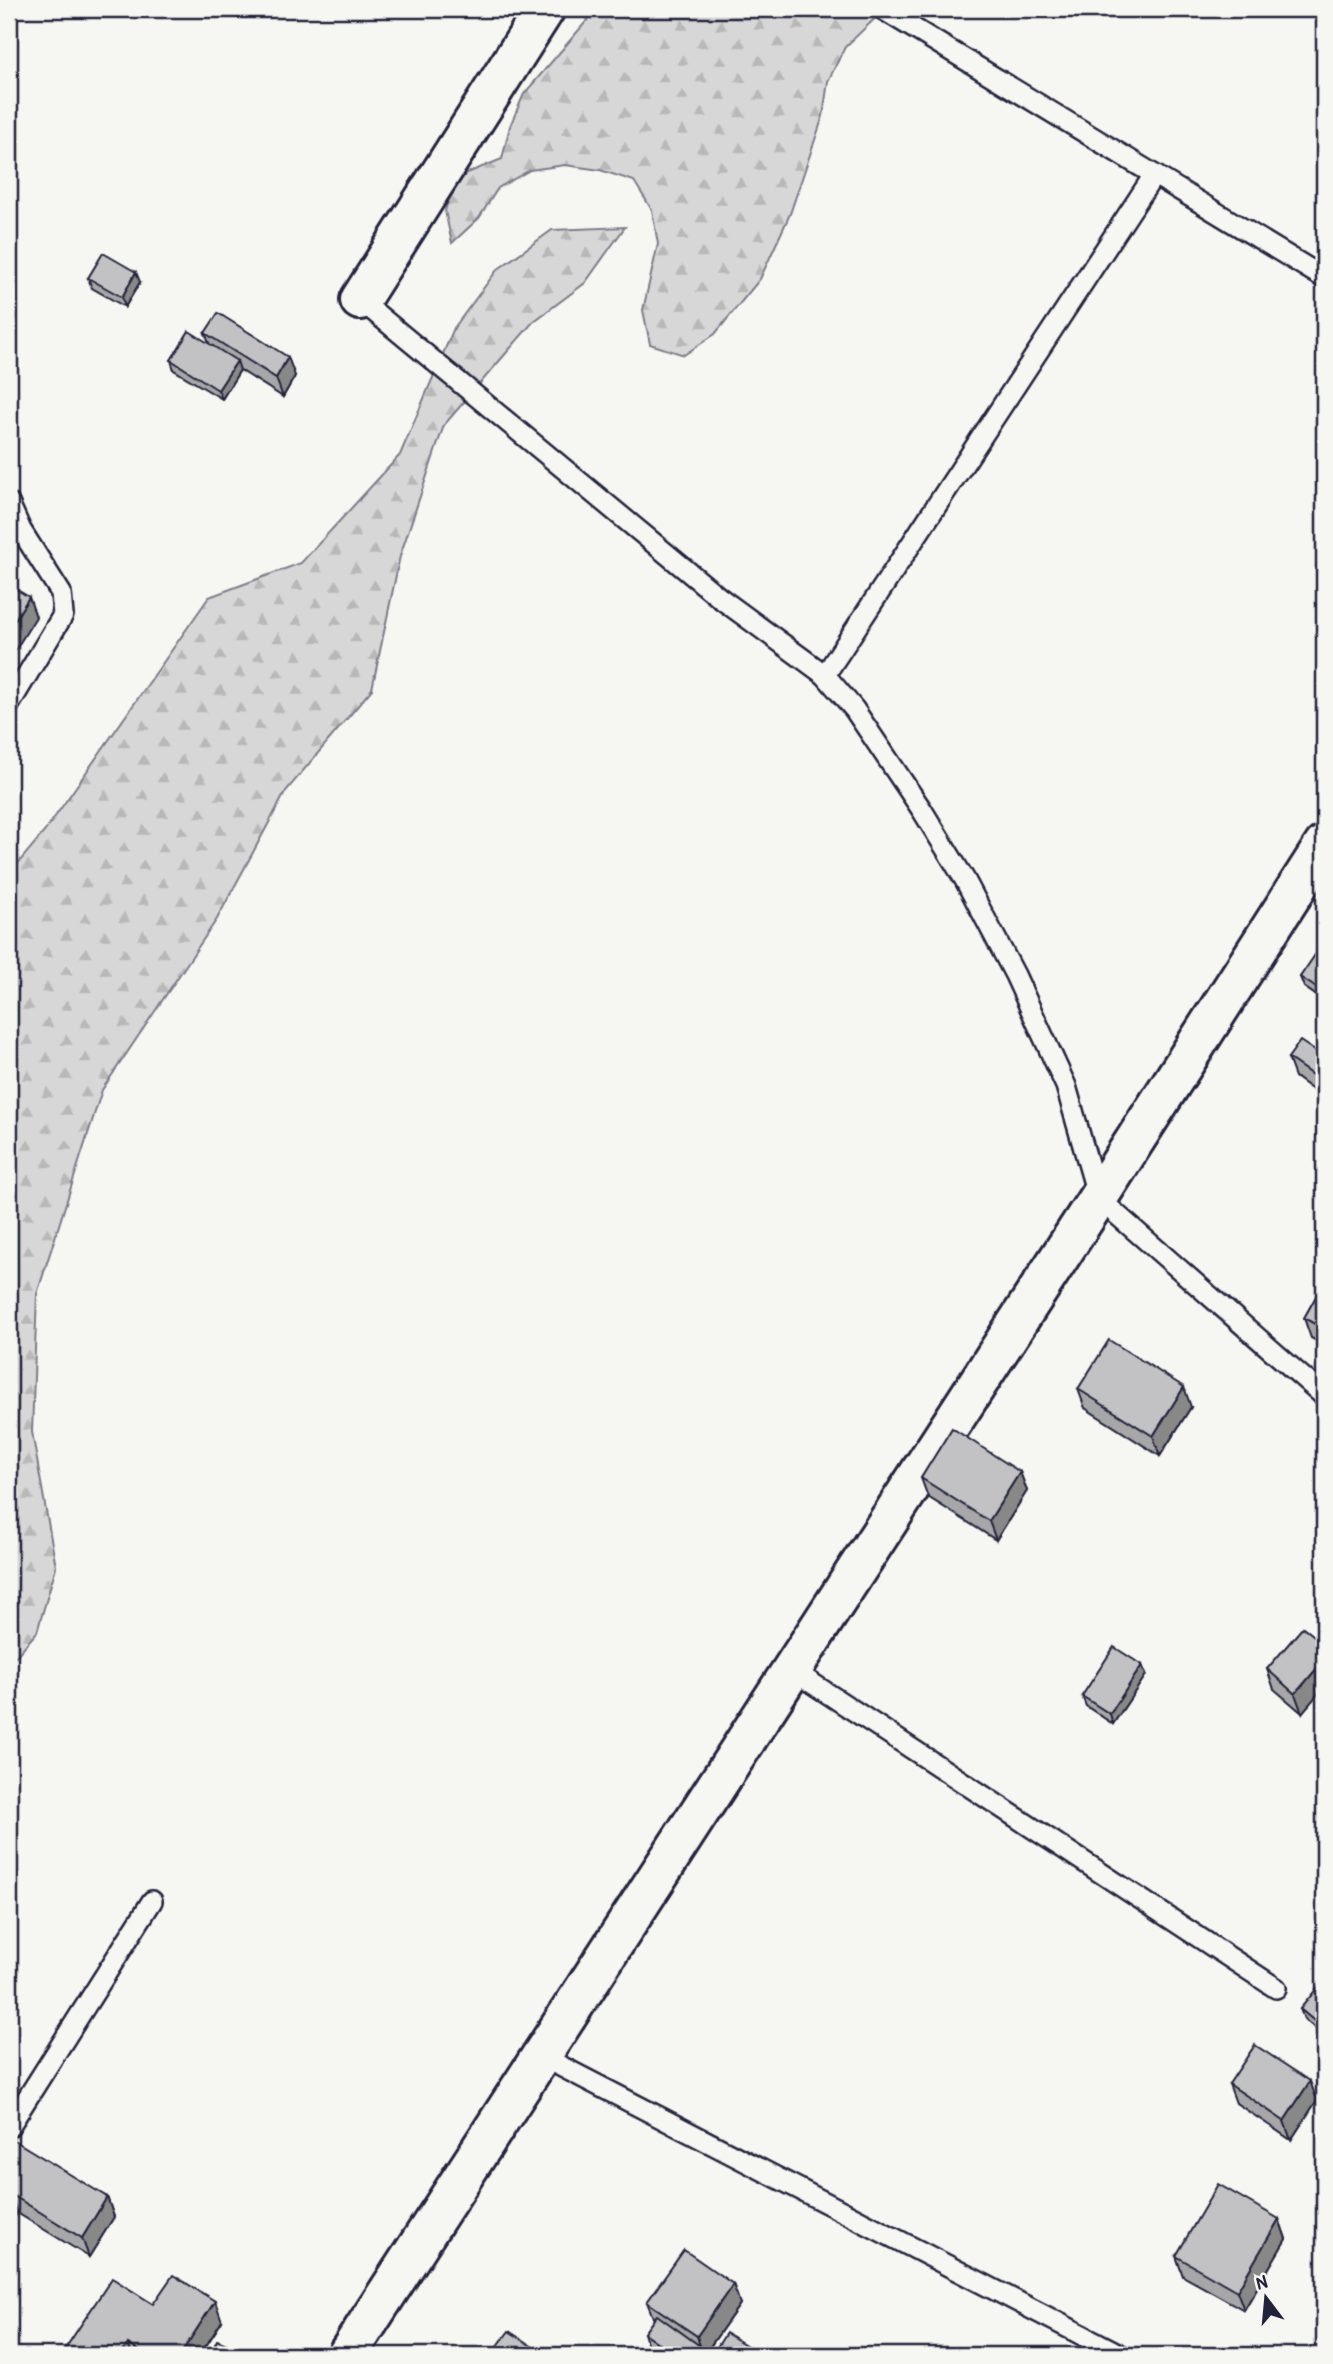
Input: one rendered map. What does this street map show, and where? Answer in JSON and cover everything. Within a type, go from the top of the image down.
[{"type":"street","points":[[360,300],[545,9]]},
{"type":"street","points":[[347,2355],[1324,845]]},
{"type":"lane","points":[[882,9],[1324,278]]},
{"type":"lane","points":[[825,675],[1154,174]]},
{"type":"lane","points":[[360,300],[720,598],[825,675],[854,709],[922,810],[965,880],[1016,975],[1066,1086],[1098,1198],[1324,1396]]},
{"type":"lane","points":[[9,503],[21,530],[61,593],[63,615],[9,705]]},
{"type":"lane","points":[[792,1671],[1276,1988]]},
{"type":"lane","points":[[9,2127],[152,1901]]},
{"type":"lane","points":[[541,2056],[1121,2355]]},
{"type":"green space","points":[[594,9],[885,9],[845,47],[828,81],[823,116],[790,214],[760,279],[715,334],[684,355],[650,344],[643,310],[658,244],[652,210],[634,181],[600,170],[565,165],[530,170],[498,188],[479,218],[452,243],[445,211],[455,178],[502,159],[510,126],[524,94],[591,16]]},
{"type":"green space","points":[[625,227],[585,283],[533,322],[444,425],[400,556],[372,689],[286,791],[217,919],[102,1090],[37,1294],[32,1432],[56,1567],[37,1632],[9,1664],[9,874],[45,831],[209,597],[301,563],[400,455],[454,328],[497,270],[552,230]]},
{"type":"building","points":[[103,253],[136,272],[122,297],[88,278]]},
{"type":"building","points":[[218,313],[288,357],[276,378],[205,333]]},
{"type":"building","points":[[189,331],[237,361],[218,390],[171,360]]},
{"type":"building","points":[[9,585],[29,597],[9,629]]},
{"type":"building","points":[[1319,949],[1324,952],[1324,993],[1300,977]]},
{"type":"building","points":[[1300,1041],[1324,1057],[1324,1083],[1288,1058]]},
{"type":"building","points":[[1324,1282],[1324,1329],[1304,1318]]},
{"type":"building","points":[[1109,1340],[1184,1387],[1153,1436],[1078,1389]]},
{"type":"building","points":[[952,1428],[1020,1472],[989,1521],[921,1478]]},
{"type":"building","points":[[1303,1627],[1324,1644],[1324,1660],[1295,1694],[1267,1669]]},
{"type":"building","points":[[1114,1647],[1142,1665],[1110,1714],[1082,1696]]},
{"type":"building","points":[[1322,1982],[1324,1984],[1324,2029],[1300,2009]]},
{"type":"building","points":[[1255,2045],[1310,2081],[1284,2121],[1229,2084]]},
{"type":"building","points":[[12,2139],[107,2197],[82,2238],[9,2193],[9,2144]]},
{"type":"building","points":[[1218,2184],[1279,2219],[1237,2291],[1176,2256]]},
{"type":"building","points":[[684,2250],[733,2284],[697,2336],[647,2302]]},
{"type":"building","points":[[173,2275],[215,2301],[180,2355],[145,2355],[128,2344],[121,2355],[61,2355],[112,2278],[153,2304]]},
{"type":"building","points":[[657,2315],[700,2346],[693,2355],[675,2355],[644,2333]]},
{"type":"building","points":[[509,2331],[545,2355],[491,2355]]},
{"type":"building","points":[[726,2333],[749,2347],[744,2355],[712,2355]]},
{"type":"building","points":[[217,2340],[251,2355],[210,2355]]}]
